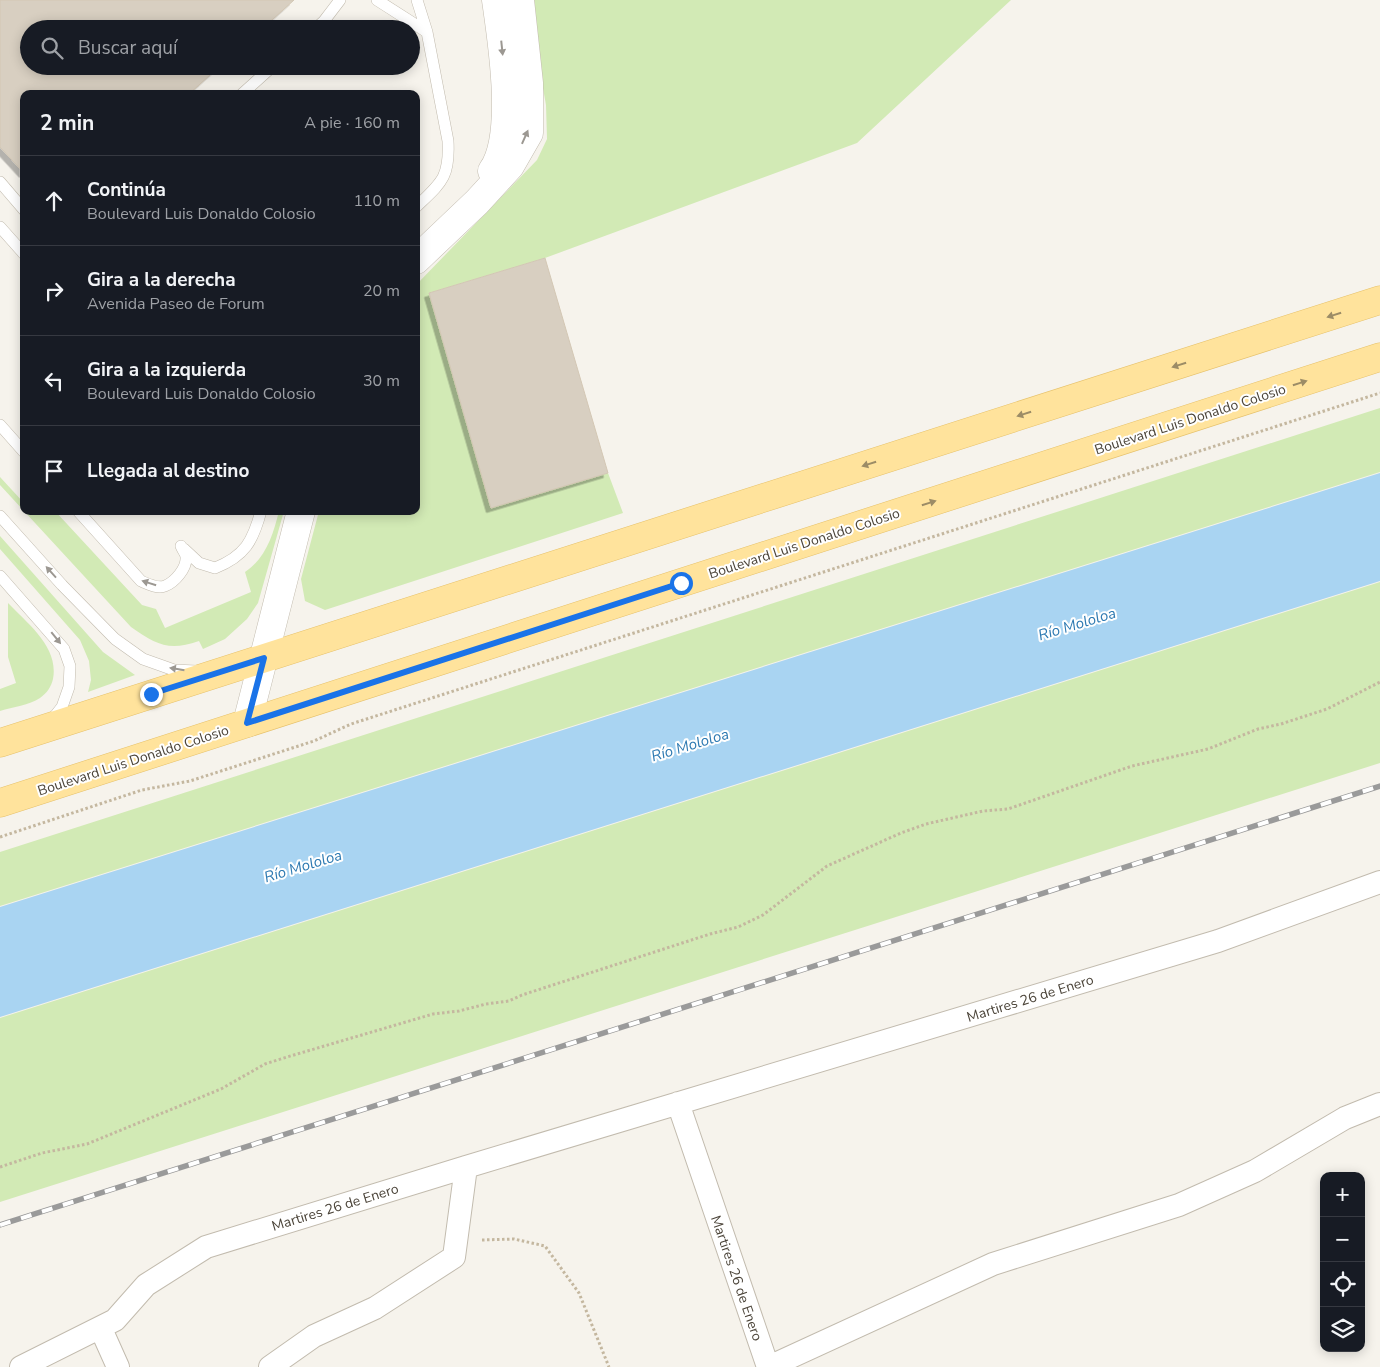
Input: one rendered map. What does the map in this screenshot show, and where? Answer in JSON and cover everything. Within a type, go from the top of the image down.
[{"type":"main road","points":[[0,743],[1380,300]]},
{"type":"main road","name":"Boulevard Luis Donaldo Colosio","points":[[0,803],[1380,357]]},
{"type":"street","points":[[463,216],[496,166],[505,136],[505,81],[496,0]]},
{"type":"street","points":[[420,256],[463,216],[510,166],[529,133],[530,83],[520,0]]},
{"type":"street","points":[[247,723],[253,662],[300,515]]},
{"type":"street","name":"Martires 26 de Enero","points":[[21,1367],[115,1320],[146,1285],[206,1247],[1218,941],[1380,882]]},
{"type":"street","name":"Martires 26 de Enero","points":[[678,1103],[769,1367],[993,1264],[1179,1205],[1255,1171],[1345,1118],[1380,1104]]},
{"type":"street","points":[[270,1367],[314,1336],[375,1308],[454,1257],[466,1167]]},
{"type":"street","points":[[100,1329],[118,1367]]},
{"type":"lane","points":[[325,20],[340,0]]},
{"type":"lane","points":[[377,0],[408,20]]},
{"type":"lane","points":[[418,0],[427,32],[448,141],[449,157],[447,171],[436,187],[420,203]]},
{"type":"lane","points":[[420,28],[427,32]]},
{"type":"lane","points":[[247,90],[264,75]]},
{"type":"lane","points":[[0,182],[20,205]]},
{"type":"lane","points":[[0,227],[20,250]]},
{"type":"lane","points":[[0,425],[20,443]]},
{"type":"lane","points":[[82,515],[141,581],[153,586],[164,586],[177,578],[184,568],[186,557],[181,546],[199,563],[216,568],[227,564],[237,558],[255,533],[260,515]]},
{"type":"lane","points":[[0,516],[62,585],[115,639],[142,659],[174,670],[200,672],[209,672],[253,662]]},
{"type":"lane","points":[[0,576],[64,649],[70,666],[69,687],[62,707],[49,724],[26,735]]},
{"type":"path","points":[[0,837],[142,790],[190,781],[314,741],[351,724],[1380,393]]},
{"type":"path","points":[[0,1167],[42,1153],[87,1144],[221,1089],[265,1064],[433,1014],[459,1011],[486,1004],[509,1002],[522,995],[640,956],[738,927],[763,915],[827,866],[901,833],[958,816],[1008,809],[1132,766],[1208,749],[1258,729],[1281,724],[1326,709],[1380,682]]},
{"type":"path","points":[[454,1257],[480,1240],[514,1239],[545,1246],[579,1292],[609,1367]]},
{"type":"green space","points":[[525,0],[1011,0],[857,143],[545,258],[429,293],[491,507],[608,473],[623,513],[325,610],[305,601],[301,579],[318,515],[420,515],[420,281],[537,160],[547,139],[546,105],[533,32]]},
{"type":"green space","points":[[1380,408],[1380,472],[0,906],[0,852]]},
{"type":"green space","points":[[0,477],[20,499],[20,507],[0,485]]},
{"type":"green space","points":[[28,515],[59,515],[142,605],[156,609],[165,628],[251,592],[245,572],[263,553],[268,545],[278,515],[283,515],[258,603],[247,619],[225,639],[203,649],[199,641],[179,646],[170,646],[155,642],[131,627]]},
{"type":"green space","points":[[0,536],[103,652],[135,675],[88,692],[91,680],[89,661],[80,640],[0,549]]},
{"type":"green space","points":[[1380,582],[1380,763],[0,1202],[0,1018]]},
{"type":"green space","points":[[8,603],[33,628],[47,646],[54,667],[51,685],[45,694],[26,704],[0,711],[0,689],[16,683],[8,657]]},
{"type":"water","name":"Río Mololoa","points":[[1380,473],[1380,581],[0,1017],[0,907]]},
{"type":"building","points":[[0,0],[294,0],[272,20],[20,20],[20,75],[210,75],[193,90],[20,90],[20,169],[0,147]]},
{"type":"building","points":[[545,258],[608,473],[491,508],[429,293]]},
{"type":"railway","points":[[0,1225],[1380,786]]},
{"type":"route","points":[[151,694],[264,658],[247,723],[681,583]]}]
